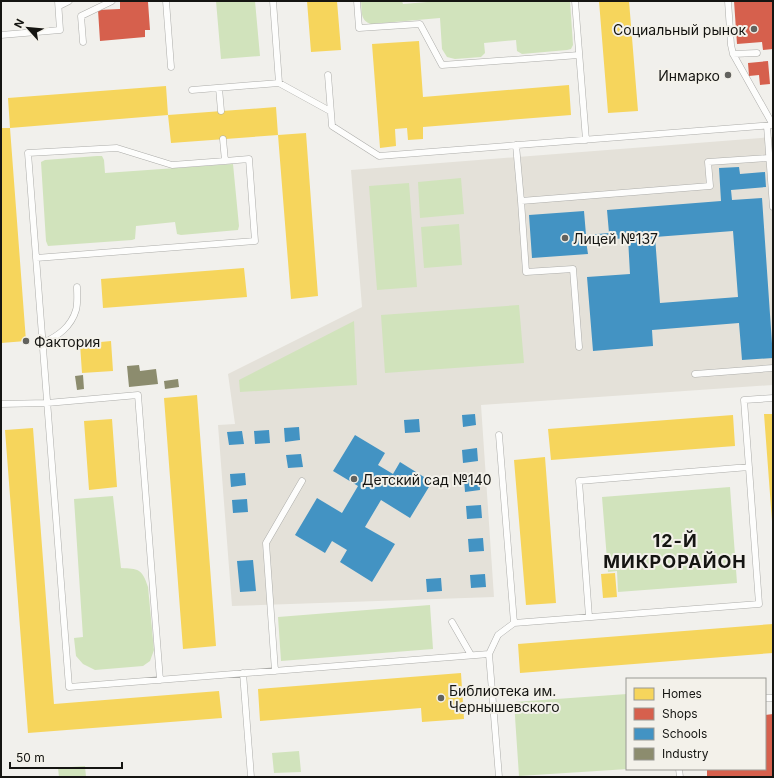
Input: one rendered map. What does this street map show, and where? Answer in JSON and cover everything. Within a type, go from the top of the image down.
[{"type":"lane","points":[[1,35],[60,30],[59,3],[69,1]]},
{"type":"lane","points":[[83,42],[81,16],[112,1]]},
{"type":"lane","points":[[166,1],[171,67]]},
{"type":"lane","points":[[273,1],[279,83]]},
{"type":"lane","points":[[356,1],[358,28],[420,24],[442,65],[579,54]]},
{"type":"lane","points":[[575,1],[586,140]]},
{"type":"lane","points":[[728,1],[733,54],[771,126],[769,158],[773,207]]},
{"type":"lane","points":[[733,54],[757,53]]},
{"type":"lane","points":[[328,75],[332,126],[379,156],[771,126]]},
{"type":"lane","points":[[192,90],[279,83],[330,112]]},
{"type":"lane","points":[[219,88],[221,111]]},
{"type":"lane","points":[[223,139],[225,161]]},
{"type":"lane","points":[[516,145],[526,272],[573,269],[578,347]]},
{"type":"lane","points":[[36,258],[255,241],[249,159],[172,165],[117,148],[28,152],[42,343],[69,687],[489,654]]},
{"type":"lane","points":[[521,201],[710,186],[708,162],[769,158]]},
{"type":"lane","points":[[42,343],[56,337],[67,327],[76,310],[78,287]]},
{"type":"lane","points":[[695,374],[773,368]]},
{"type":"lane","points":[[1,404],[47,403],[138,395],[160,680]]},
{"type":"lane","points":[[499,777],[489,654],[498,635],[514,623],[759,604],[744,400],[773,398]]},
{"type":"lane","points":[[499,434],[514,623]]},
{"type":"lane","points":[[589,617],[579,481],[749,467]]},
{"type":"lane","points":[[275,671],[266,543],[302,481]]},
{"type":"lane","points":[[452,622],[471,655]]},
{"type":"lane","points":[[243,673],[251,777]]},
{"type":"shaded area","name":"Лицей №137","points":[[773,137],[773,385],[481,405],[494,597],[232,606],[218,425],[235,424],[228,374],[362,307],[351,170]]},
{"type":"green space","points":[[216,1],[255,1],[260,56],[221,59]]},
{"type":"green space","points":[[361,1],[402,1],[403,4],[439,1],[570,1],[573,45],[571,49],[567,50],[522,54],[517,51],[516,40],[484,43],[485,53],[481,57],[455,59],[447,57],[442,49],[440,18],[371,24],[367,23],[363,18]]},
{"type":"green space","points":[[102,156],[104,160],[105,173],[233,164],[239,226],[238,230],[181,235],[177,234],[175,222],[136,226],[135,239],[132,240],[48,246],[46,241],[41,162],[45,160]]},
{"type":"green space","points":[[461,178],[464,214],[420,218],[418,182]]},
{"type":"green space","points":[[409,183],[417,287],[377,290],[369,186]]},
{"type":"green space","points":[[459,224],[462,265],[424,268],[421,227]]},
{"type":"green space","points":[[519,305],[524,363],[385,373],[381,315]]},
{"type":"green space","points":[[354,321],[357,385],[240,392],[239,380]]},
{"type":"green space","points":[[730,487],[737,583],[618,592],[617,571],[608,572],[602,497]]},
{"type":"green space","points":[[113,496],[121,568],[135,569],[144,576],[148,587],[154,650],[150,661],[143,666],[95,670],[83,664],[76,656],[74,638],[83,637],[74,499]]},
{"type":"green space","points":[[430,605],[433,649],[281,661],[278,617]]},
{"type":"green space","points":[[626,694],[626,769],[519,776],[514,702]]},
{"type":"green space","points":[[299,751],[301,772],[274,773],[272,753]]},
{"type":"green space","points":[[85,766],[86,777],[59,777],[58,768]]},
{"type":"building: Homes","points":[[307,1],[337,1],[341,50],[311,52]]},
{"type":"building: Homes","points":[[599,1],[629,1],[638,111],[608,113]]},
{"type":"building: Homes","points":[[419,41],[423,97],[569,85],[571,115],[423,127],[423,139],[408,140],[407,128],[395,129],[396,146],[380,148],[372,44]]},
{"type":"building: Homes","points":[[166,86],[168,115],[10,128],[8,98]]},
{"type":"building: Homes","points":[[276,107],[278,135],[171,143],[168,115]]},
{"type":"building: Homes","points":[[1,128],[10,128],[26,341],[1,343]]},
{"type":"building: Homes","points":[[306,133],[318,296],[291,299],[278,135]]},
{"type":"building: Homes","points":[[244,268],[247,297],[103,308],[101,279]]},
{"type":"building: Homes","points":[[111,341],[113,371],[82,373],[80,344]]},
{"type":"building: Homes","points":[[197,395],[216,646],[183,649],[164,398]]},
{"type":"building: Homes","points":[[764,414],[773,414],[773,521],[772,521]]},
{"type":"building: Homes","points":[[733,415],[735,446],[551,460],[548,429]]},
{"type":"building: Homes","points":[[112,419],[117,487],[89,490],[84,421]]},
{"type":"building: Homes","points":[[33,428],[54,704],[219,691],[222,718],[28,733],[5,430]]},
{"type":"building: Homes","points":[[545,457],[556,603],[526,605],[514,460]]},
{"type":"building: Homes","points":[[615,573],[617,597],[603,598],[601,574]]},
{"type":"building: Homes","points":[[773,624],[773,653],[520,673],[518,644]]},
{"type":"building: Homes","points":[[461,673],[464,719],[422,722],[421,708],[260,721],[258,689]]},
{"type":"building: Shops","points":[[120,1],[148,2],[150,30],[145,30],[145,37],[100,41],[98,10],[120,9]]},
{"type":"building: Shops","name":"Социальный рынок","points":[[734,1],[773,1],[773,49],[763,50],[762,42],[737,44]]},
{"type":"building: Shops","points":[[768,61],[770,84],[760,85],[759,75],[749,76],[748,63]]},
{"type":"building: Shops","name":"Инмарко","points":[[729,71],[732,76],[727,79],[724,74]]},
{"type":"building: Shops","points":[[773,714],[773,777],[707,777],[707,770],[766,770],[766,715]]},
{"type":"building: Schools","points":[[739,167],[740,174],[765,172],[766,187],[731,190],[732,200],[762,198],[773,358],[742,360],[739,323],[652,330],[653,346],[593,351],[587,277],[630,274],[628,238],[586,241],[588,254],[532,258],[529,215],[584,211],[586,235],[609,233],[607,210],[721,201],[719,168]],"holes":[[[733,231],[738,297],[660,303],[655,237]]]},
{"type":"building: Schools","points":[[475,414],[476,425],[463,427],[462,415]]},
{"type":"building: Schools","points":[[419,419],[420,432],[405,433],[404,420]]},
{"type":"building: Schools","points":[[299,427],[300,440],[285,442],[284,428]]},
{"type":"building: Schools","points":[[269,430],[270,443],[255,444],[254,431]]},
{"type":"building: Schools","points":[[242,431],[244,444],[229,445],[227,432]]},
{"type":"building: Schools","points":[[355,435],[385,453],[378,465],[393,474],[400,462],[432,482],[410,518],[381,500],[365,527],[395,544],[372,582],[340,562],[347,550],[332,541],[325,553],[295,535],[317,498],[342,513],[358,486],[333,471]]},
{"type":"building: Schools","points":[[477,448],[478,461],[463,463],[462,450]]},
{"type":"building: Schools","points":[[301,454],[303,467],[288,468],[286,455]]},
{"type":"building: Schools","points":[[245,473],[246,485],[231,487],[230,474]]},
{"type":"building: Schools","points":[[479,477],[480,490],[465,492],[464,479]]},
{"type":"building: Schools","points":[[247,499],[248,512],[233,513],[232,500]]},
{"type":"building: Schools","points":[[481,505],[482,518],[467,519],[466,506]]},
{"type":"building: Schools","points":[[483,538],[484,551],[469,552],[468,539]]},
{"type":"building: Schools","points":[[253,560],[256,591],[240,592],[237,561]]},
{"type":"building: Schools","points":[[485,574],[486,587],[471,588],[470,575]]},
{"type":"building: Schools","points":[[441,578],[442,591],[427,592],[426,579]]},
{"type":"building: Industry","points":[[139,365],[140,371],[156,369],[158,384],[129,387],[127,366]]},
{"type":"building: Industry","points":[[83,375],[84,389],[77,390],[75,376]]},
{"type":"building: Industry","points":[[178,379],[179,387],[165,389],[164,381]]},
{"type":"place","name":"Социальный рынок","points":[[754,29]]},
{"type":"place","name":"Инмарко","points":[[728,75]]},
{"type":"place","name":"Лицей №137","points":[[565,238]]},
{"type":"place","name":"Фактория","points":[[26,341]]},
{"type":"place","name":"Детский сад №140","points":[[354,479]]},
{"type":"place","name":"Библиотека им. Чернышевского","points":[[441,698]]},
{"type":"district","name":"12-Й МИКРОРАЙОН","points":[[675,550]]}]
